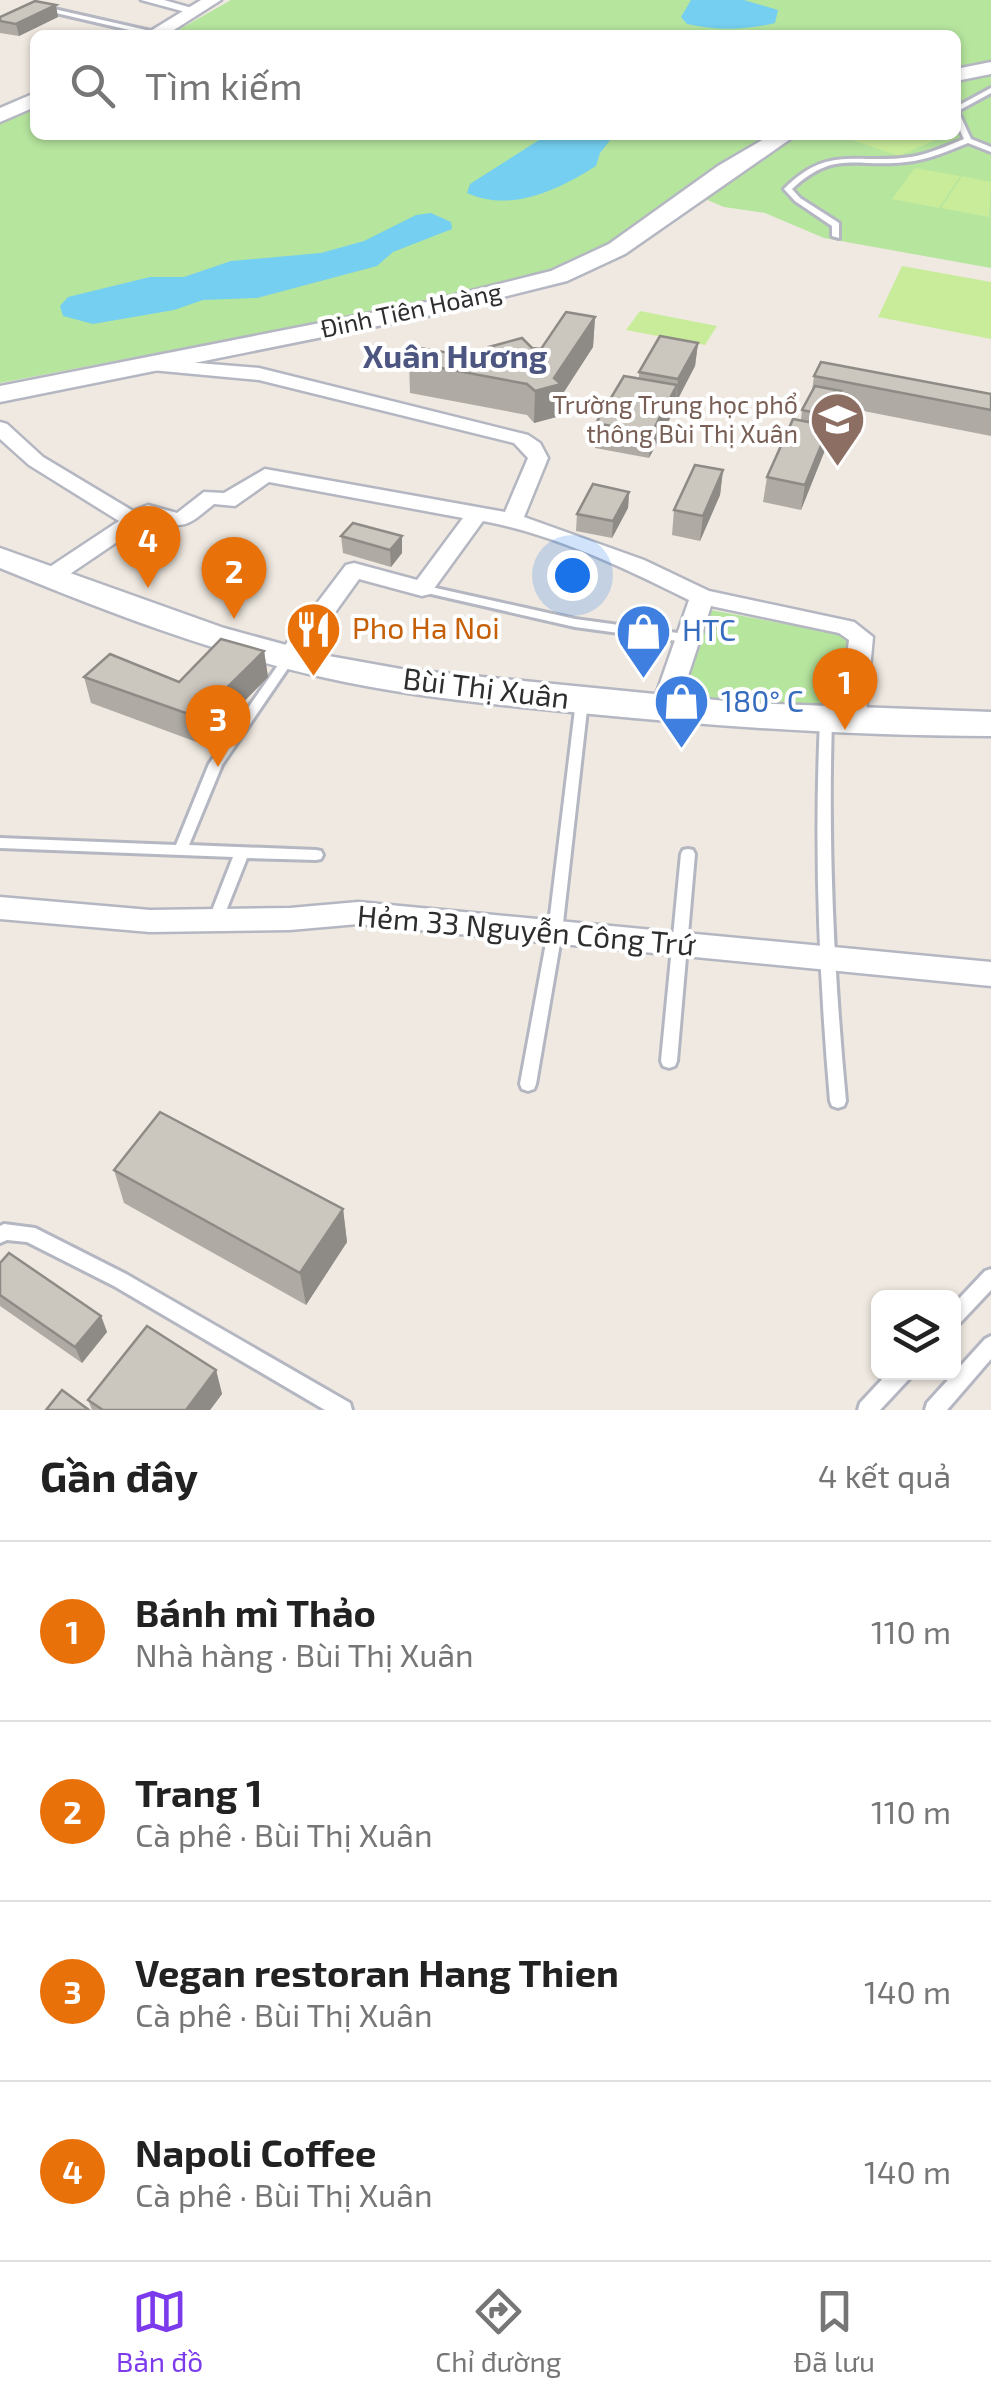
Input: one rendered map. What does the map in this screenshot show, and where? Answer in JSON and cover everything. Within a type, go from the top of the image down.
[{"type":"main road","points":[[160,30],[214,0]]},
{"type":"main road","points":[[961,74],[991,68]]},
{"type":"main road","points":[[4,110],[30,102]]},
{"type":"main road","name":"Đinh Tiên Hoàng","points":[[0,394],[427,309],[560,276],[618,249],[726,170],[777,140]]},
{"type":"main road","name":"Bùi Thị Xuân","points":[[0,557],[120,604],[288,658],[422,684],[839,722],[991,724]]},
{"type":"street","points":[[147,0],[193,10]]},
{"type":"street","points":[[148,365],[259,374],[521,439],[533,447],[538,458],[512,520]]},
{"type":"street","points":[[0,428],[36,461],[132,520]]},
{"type":"street","points":[[50,577],[148,510],[180,520],[211,496],[228,500],[265,475],[512,520],[636,565],[702,597],[846,627],[860,637],[839,722]]},
{"type":"street","points":[[288,658],[354,570],[422,589],[476,514]]},
{"type":"street","points":[[664,709],[702,597]]},
{"type":"street","name":"Hẻm 33 Nguyễn Công Trứ","points":[[0,908],[150,921],[358,914],[991,974]]},
{"type":"lane","points":[[44,0],[32,6],[137,30]]},
{"type":"lane","points":[[961,110],[991,90]]},
{"type":"lane","points":[[961,124],[968,140],[991,150]]},
{"type":"lane","points":[[836,236],[836,226],[825,214],[791,196],[788,189],[812,168],[844,158],[918,158],[968,140]]},
{"type":"lane","points":[[422,589],[575,623],[685,638]]},
{"type":"lane","points":[[180,850],[216,764],[288,658]]},
{"type":"lane","points":[[528,1084],[554,932],[582,701]]},
{"type":"lane","points":[[838,1101],[824,957],[839,722]]},
{"type":"lane","points":[[0,843],[316,854]]},
{"type":"lane","points":[[214,921],[242,852]]},
{"type":"lane","points":[[669,1061],[688,854]]},
{"type":"lane","points":[[0,1235],[28,1234],[120,1280],[344,1410]]},
{"type":"lane","points":[[961,1309],[991,1277]]},
{"type":"lane","points":[[934,1410],[991,1345]]},
{"type":"lane","points":[[867,1410],[895,1380]]},
{"type":"green space","points":[[231,0],[991,0],[991,61],[961,68],[961,30],[178,30]]},
{"type":"green space","points":[[991,75],[991,268],[824,238],[765,213],[724,207],[705,199],[793,140],[961,140],[961,80]]},
{"type":"green space","points":[[30,109],[30,140],[761,140],[606,246],[534,276],[418,303],[0,383],[0,124]]},
{"type":"green space","points":[[852,140],[935,140],[899,156]]},
{"type":"green space","points":[[915,168],[960,176],[939,208],[892,199]]},
{"type":"green space","points":[[962,176],[991,182],[989,217],[941,208]]},
{"type":"green space","points":[[902,266],[991,282],[991,339],[878,317]]},
{"type":"green space","points":[[640,311],[717,326],[705,345],[626,330]]},
{"type":"green space","points":[[711,610],[849,636],[836,709],[683,695]]},
{"type":"water","points":[[691,0],[744,0],[778,10],[775,23],[710,28],[687,24],[681,17]]},
{"type":"water","points":[[539,140],[610,140],[596,166],[534,196],[484,199],[467,193],[470,184]]},
{"type":"water","points":[[431,213],[451,222],[452,229],[393,252],[377,266],[257,298],[203,300],[174,310],[93,324],[63,316],[60,306],[68,297],[150,277],[184,277],[231,261],[321,253],[364,241],[416,215]]},
{"type":"building","points":[[35,1],[56,5],[16,24],[0,21],[0,17]]},
{"type":"building","points":[[566,312],[595,317],[554,378],[561,384],[535,391],[527,384],[409,362],[420,348],[492,360],[499,357],[489,347],[522,338],[532,348],[541,349]]},
{"type":"building","points":[[660,336],[698,343],[678,379],[639,372]]},
{"type":"building","points":[[821,362],[991,394],[991,410],[814,376]]},
{"type":"building","points":[[624,376],[677,385],[651,434],[596,423]]},
{"type":"building","points":[[815,386],[841,391],[830,416],[802,410]]},
{"type":"building","points":[[793,419],[829,426],[805,485],[767,477]]},
{"type":"building","points":[[695,465],[723,470],[703,516],[674,510]]},
{"type":"building","points":[[593,484],[629,492],[613,521],[577,514]]},
{"type":"building","points":[[353,523],[402,536],[390,550],[341,536]]},
{"type":"building","points":[[221,639],[264,651],[197,717],[84,677],[110,654],[179,682]]},
{"type":"building","points":[[160,1112],[343,1209],[300,1273],[114,1170]]},
{"type":"building","points":[[9,1253],[101,1316],[75,1347],[0,1295],[0,1263]]},
{"type":"building","points":[[147,1326],[216,1370],[186,1410],[103,1410],[88,1400]]},
{"type":"building","points":[[62,1390],[89,1410],[46,1410]]},
{"type":"place","name":"Trường Trung học phổ thông Bùi Thị Xuân","points":[[837,468]]},
{"type":"place","name":"Napoli Coffee","points":[[148,588]]},
{"type":"place","name":"Trang 1","points":[[234,619]]},
{"type":"place","name":"Pho Ha Noi","points":[[313,678]]},
{"type":"place","name":"HTC","points":[[643,680]]},
{"type":"place","name":"Bánh mì Thảo","points":[[845,730]]},
{"type":"place","name":"180° C","points":[[682,751]]},
{"type":"place","name":"Vegan restoran Hang Thien","points":[[218,767]]},
{"type":"district","name":"Xuân Hương","points":[[455,357]]}]
